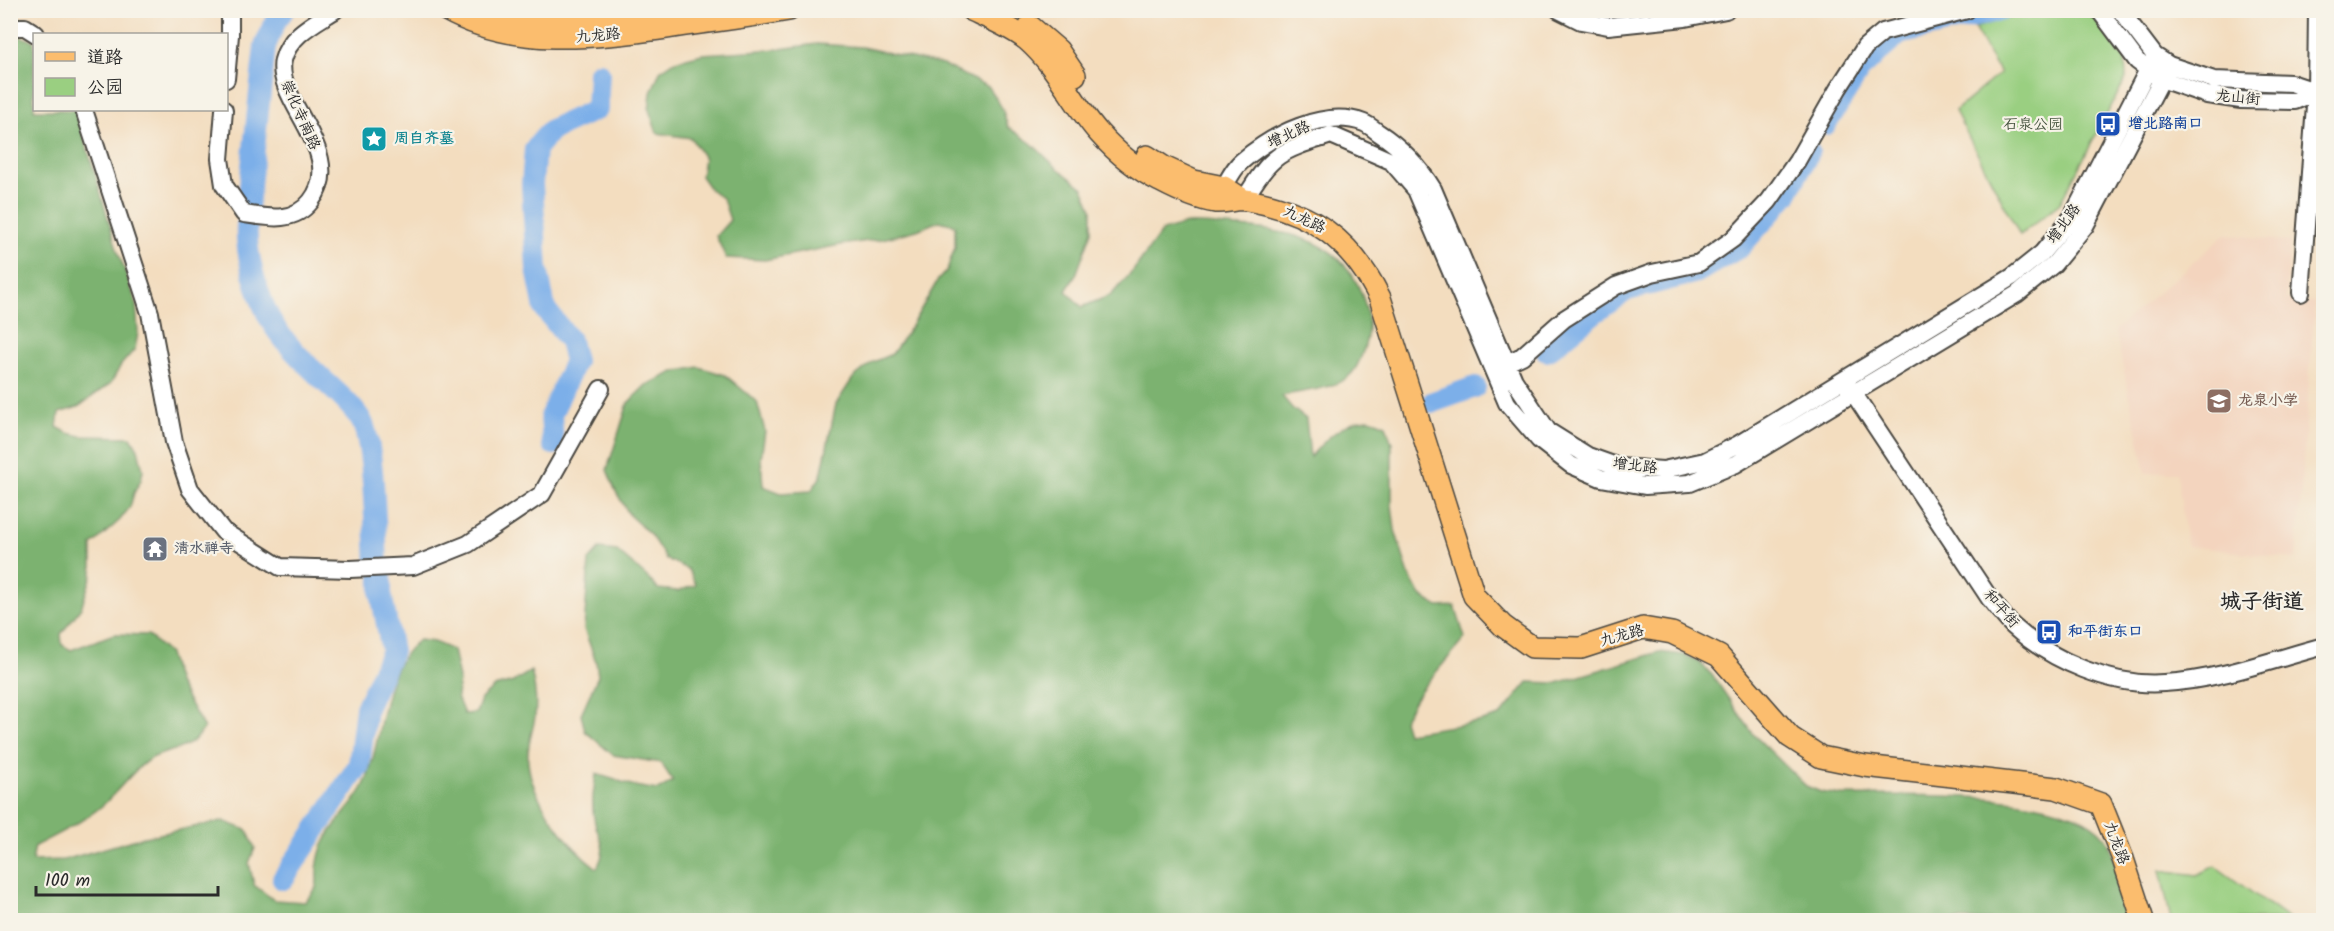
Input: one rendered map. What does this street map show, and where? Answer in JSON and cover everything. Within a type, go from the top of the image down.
[{"type":"main road","name":"九龙路","points":[[446,10],[492,29],[532,37],[572,38],[626,33],[789,10]]},
{"type":"main road","name":"九龙路","points":[[489,10],[524,21],[573,23],[679,10]]},
{"type":"main road","name":"九龙路","points":[[971,10],[996,21],[1026,39],[1053,66],[1099,133],[1132,164],[1159,181],[1191,195],[1220,194]]},
{"type":"main road","name":"九龙路","points":[[1005,10],[1033,27],[1058,50],[1104,117],[1129,145],[1164,167],[1220,194],[1287,209],[1331,233],[1350,251],[1369,276],[1380,298],[1474,596],[1503,626],[1532,647],[1581,648],[1643,628],[1672,633],[1719,656],[1790,737],[1821,757],[1865,766],[2056,788],[2101,804],[2123,859],[2143,921]]},
{"type":"street","points":[[228,58],[230,10]]},
{"type":"street","name":"崇化寺南路","points":[[224,111],[220,159],[224,184],[244,214],[278,219],[304,210],[320,190],[321,169],[314,140],[282,75],[283,59],[294,38],[335,10]]},
{"type":"street","points":[[1559,10],[1581,21],[1608,26],[1685,18],[1726,10]]},
{"type":"street","points":[[1507,363],[1522,356],[1564,319],[1616,286],[1652,273],[1700,264],[1733,238],[1769,201],[1797,161],[1838,88],[1865,47],[1883,32],[1967,10]]},
{"type":"street","points":[[2099,10],[2137,61],[2158,68]]},
{"type":"street","points":[[2120,10],[2158,68]]},
{"type":"street","points":[[2301,294],[2320,93],[2318,10]]},
{"type":"street","points":[[10,27],[25,27],[34,33]]},
{"type":"street","name":"增北路","points":[[1220,194],[1240,162],[1272,139],[1322,121],[1341,119],[1365,123],[1400,147],[1422,171],[1433,189],[1514,380],[1548,431],[1588,456],[1619,467],[1663,470],[1705,461],[2018,294],[2054,264],[2085,226],[2158,68]]},
{"type":"street","name":"龙山街","points":[[2158,68],[2214,80],[2291,83],[2320,93]]},
{"type":"street","points":[[84,111],[150,313],[174,442],[190,489],[223,531],[280,567],[350,569],[413,566],[468,544],[542,495],[601,389]]},
{"type":"street","name":"增北路","points":[[1244,200],[1272,159],[1293,147],[1331,135],[1391,161],[1416,190],[1507,403],[1539,440],[1571,465],[1601,478],[1645,486],[1690,483],[1736,464],[1849,386]]},
{"type":"street","name":"和平街","points":[[1849,386],[1990,599],[2012,626],[2060,658],[2103,676],[2130,682],[2162,684],[2191,680],[2324,646]]},
{"type":"shaded area","name":"龙泉小学","points":[[2226,234],[2290,242],[2286,300],[2315,302],[2296,559],[2187,546],[2177,472],[2146,473],[2115,330]]},
{"type":"green space","name":"石泉公园","points":[[2032,11],[2089,11],[2125,59],[2126,78],[2060,203],[2020,235],[1955,111],[2000,73],[1974,28]]},
{"type":"green space","points":[[10,33],[33,41],[33,111],[76,111],[117,249],[136,302],[138,333],[135,349],[121,365],[111,383],[78,407],[59,413],[57,427],[68,433],[81,436],[131,437],[138,449],[143,470],[130,507],[120,520],[92,545],[92,575],[81,608],[61,634],[62,645],[71,650],[114,634],[148,635],[169,654],[178,683],[204,728],[186,746],[158,755],[144,763],[109,800],[87,817],[35,846],[32,861],[64,860],[140,838],[223,821],[247,830],[255,848],[249,863],[254,885],[274,900],[305,902],[316,887],[320,852],[328,835],[365,783],[389,687],[396,669],[406,653],[419,640],[434,642],[453,650],[459,678],[457,697],[464,714],[476,713],[481,699],[494,687],[513,682],[531,671],[536,705],[528,762],[536,791],[564,835],[597,868],[603,847],[593,812],[596,774],[635,786],[658,790],[673,781],[661,763],[613,755],[585,731],[581,714],[598,676],[596,662],[584,629],[589,560],[599,549],[617,551],[658,589],[678,591],[696,585],[688,569],[666,559],[650,534],[630,516],[607,470],[628,403],[646,385],[674,372],[699,367],[725,375],[757,402],[765,431],[761,458],[763,486],[781,493],[811,491],[821,476],[836,404],[853,378],[873,362],[892,354],[938,280],[947,270],[955,247],[955,225],[939,221],[917,230],[882,239],[765,260],[726,258],[716,236],[730,220],[723,199],[710,189],[701,176],[704,158],[691,138],[657,133],[649,110],[651,93],[660,71],[675,61],[702,54],[817,44],[862,47],[943,65],[989,87],[1002,108],[1008,127],[1031,143],[1083,188],[1092,209],[1092,231],[1076,275],[1066,291],[1082,307],[1111,295],[1133,271],[1162,231],[1185,225],[1214,225],[1284,233],[1323,247],[1339,259],[1352,274],[1362,294],[1368,318],[1366,341],[1357,366],[1348,377],[1333,385],[1282,396],[1306,419],[1310,457],[1329,438],[1351,423],[1368,419],[1386,425],[1392,444],[1392,505],[1395,530],[1409,575],[1421,596],[1438,607],[1455,606],[1465,638],[1421,690],[1403,720],[1407,733],[1478,722],[1500,716],[1528,682],[1557,683],[1659,652],[1684,655],[1698,661],[1712,675],[1754,735],[1806,786],[1821,792],[1841,795],[1941,796],[2020,802],[2056,809],[2085,821],[2105,837],[2109,844],[2116,864],[2128,920],[11,920]]},
{"type":"green space","points":[[2215,866],[2290,920],[2171,920],[2160,870],[2197,875]]},
{"type":"waterway","points":[[248,204],[265,46],[276,20],[284,10]]},
{"type":"waterway","points":[[1826,124],[1861,68],[1899,34],[2001,10]]},
{"type":"waterway","points":[[553,444],[551,415],[575,361],[570,341],[545,309],[537,269],[532,184],[535,149],[551,130],[597,109],[599,73]]},
{"type":"waterway","points":[[1547,351],[1627,290],[1697,272],[1740,247],[1786,195],[1809,152]]},
{"type":"waterway","points":[[247,226],[248,250],[254,277],[268,316],[300,357],[352,407],[366,432],[372,468],[377,565],[381,575],[381,593],[392,651],[366,708],[359,765],[283,879]]},
{"type":"waterway","points":[[1433,402],[1475,387]]},
{"type":"place","name":"增北路南口","points":[[2108,124]]},
{"type":"place","name":"周自齐墓","points":[[374,139]]},
{"type":"place","name":"龙泉小学","points":[[2219,401]]},
{"type":"place","name":"清水禅寺","points":[[155,549]]},
{"type":"place","name":"和平街东口","points":[[2049,632]]},
{"type":"district","name":"城子街道","points":[[2262,602]]}]
